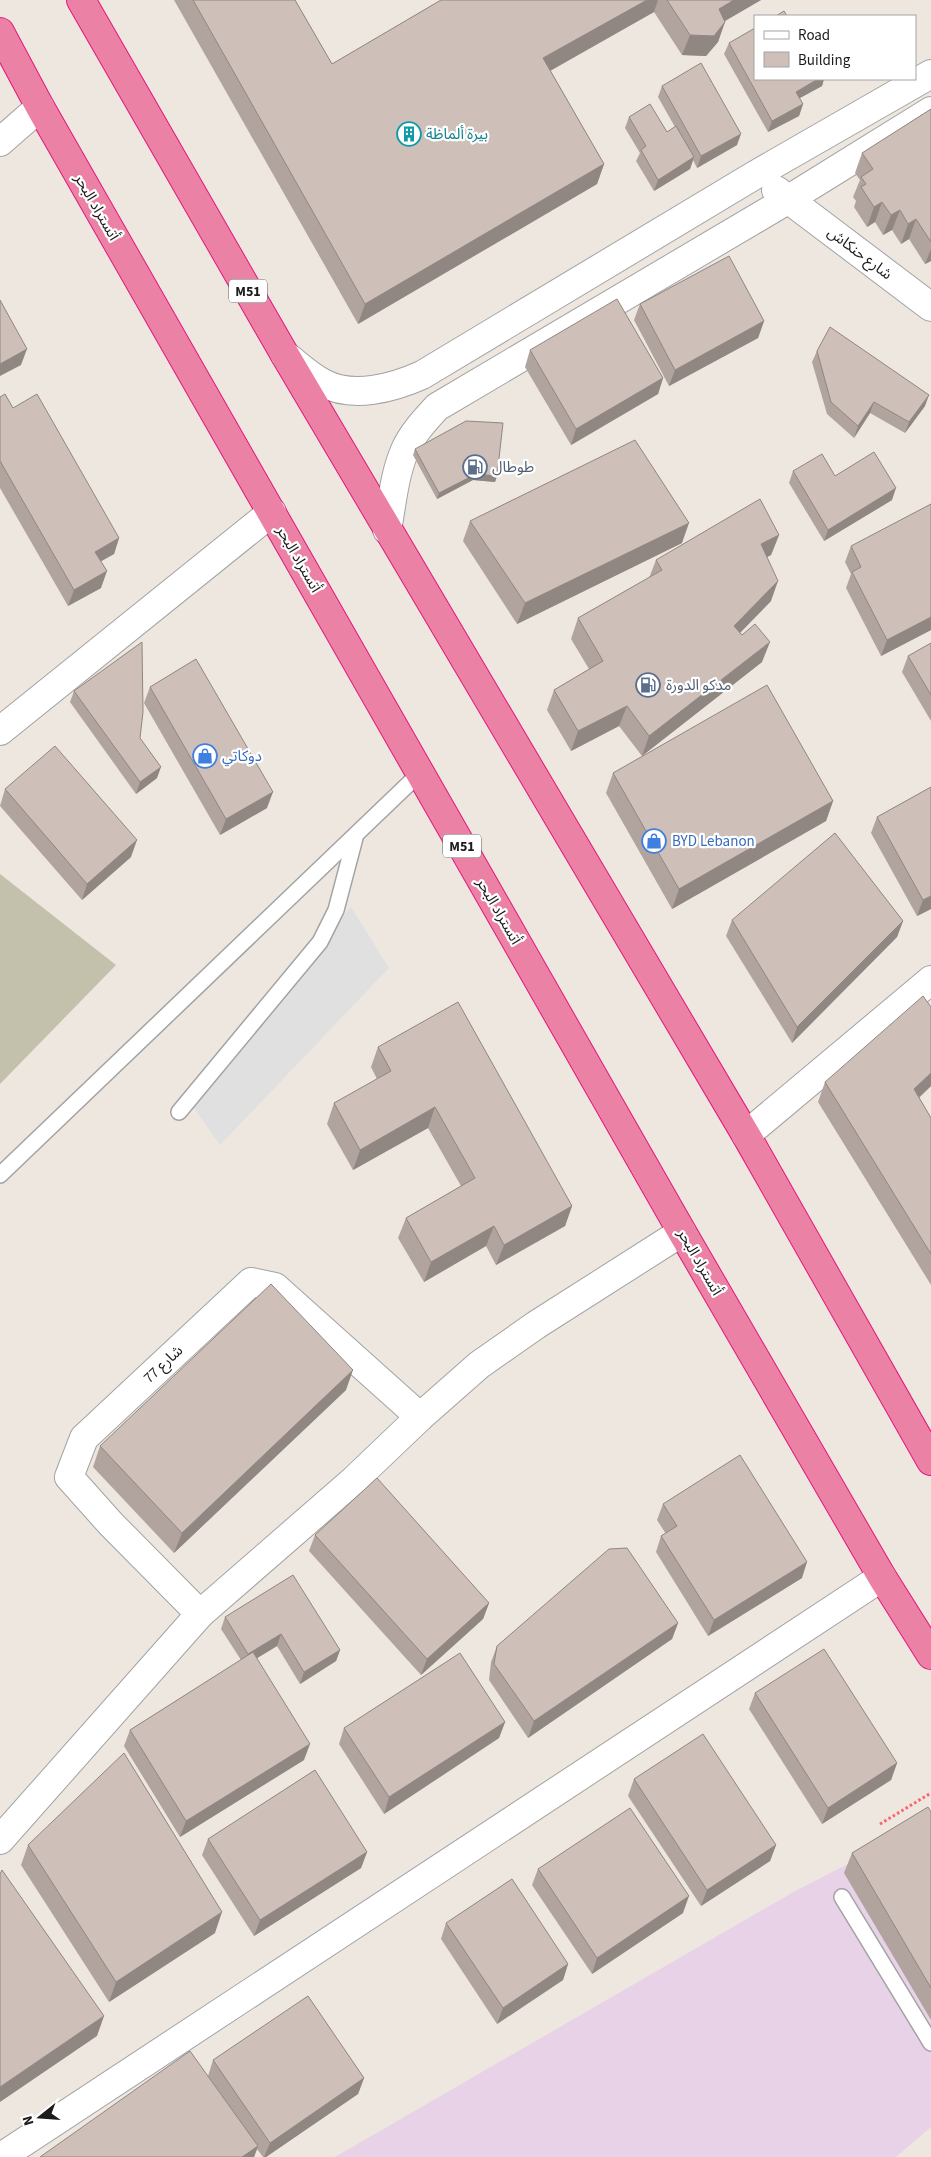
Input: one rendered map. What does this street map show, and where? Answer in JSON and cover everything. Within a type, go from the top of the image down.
[{"type":"highway","name":"M51","points":[[82,0],[284,355],[746,1135],[931,1461]]},
{"type":"highway","name":"أتستراد البحر","points":[[0,32],[40,107],[682,1232],[882,1577],[931,1655]]},
{"type":"street","points":[[284,355],[324,384],[346,389],[372,390],[398,385],[422,375],[755,175],[931,74]]},
{"type":"street","points":[[0,142],[40,107]]},
{"type":"street","points":[[387,530],[396,479],[405,450],[422,423],[437,407],[789,199],[931,111]]},
{"type":"street","name":"شارع حنكاش","points":[[755,175],[931,306]]},
{"type":"street","points":[[0,731],[272,512]]},
{"type":"street","points":[[746,1135],[931,980]]},
{"type":"street","points":[[0,1840],[200,1614],[354,1480],[420,1417],[479,1365],[536,1325],[682,1232]]},
{"type":"street","name":"شارع 77","points":[[200,1614],[111,1524],[69,1477],[84,1438],[251,1282],[275,1286],[420,1417]]},
{"type":"street","points":[[1,2157],[882,1577]]},
{"type":"lane","points":[[0,1175],[420,773]]},
{"type":"lane","points":[[179,1112],[320,942],[336,910],[355,837]]},
{"type":"lane","points":[[842,1897],[931,2043]]},
{"type":"path","points":[[880,1824],[931,1793]]},
{"type":"shaded area","points":[[0,874],[116,965],[0,1084]]},
{"type":"shaded area","points":[[351,907],[389,968],[220,1145],[187,1098]]},
{"type":"shaded area","points":[[921,1827],[931,1844],[931,2127],[896,2157],[335,2157],[797,1890]]},
{"type":"building","name":"بيرة ألماظة","points":[[193,0],[295,0],[332,64],[441,0],[647,0],[543,58],[604,164],[365,304]]},
{"type":"building","points":[[667,0],[734,0],[719,9],[725,22],[714,36],[690,35]]},
{"type":"building","points":[[784,11],[786,15],[778,15]]},
{"type":"building","points":[[754,29],[754,80],[816,80],[796,92],[803,104],[772,121],[729,43]]},
{"type":"building","points":[[701,63],[741,134],[701,156],[662,86]]},
{"type":"building","points":[[650,104],[667,132],[676,126],[694,157],[658,180],[641,150],[646,146],[629,117]]},
{"type":"building","points":[[931,109],[931,242],[916,219],[908,224],[900,210],[891,215],[882,202],[874,207],[861,187],[866,184],[861,177],[873,169],[862,153]]},
{"type":"building","points":[[729,256],[764,321],[675,370],[640,304]]},
{"type":"building","points":[[617,299],[663,378],[576,429],[530,350]]},
{"type":"building","points":[[0,300],[27,349],[0,364]]},
{"type":"building","points":[[830,327],[929,395],[909,422],[874,402],[858,426],[831,402],[817,351]]},
{"type":"building","points":[[5,394],[13,408],[37,394],[119,538],[95,552],[107,571],[74,590],[0,461],[0,397]]},
{"type":"building","points":[[466,421],[503,423],[497,476],[476,474],[439,493],[415,449]]},
{"type":"building","points":[[635,440],[689,523],[525,603],[470,521]]},
{"type":"building","points":[[874,452],[896,488],[828,530],[793,471],[822,454],[835,476]]},
{"type":"building","points":[[760,499],[779,535],[761,544],[778,581],[734,626],[742,635],[755,624],[770,642],[649,736],[627,706],[578,731],[554,690],[603,661],[578,618],[662,570],[656,560]]},
{"type":"building","points":[[931,504],[931,617],[887,640],[852,572],[861,567],[851,546]]},
{"type":"building","points":[[142,642],[143,712],[140,738],[161,767],[140,782],[74,691]]},
{"type":"building","points":[[931,643],[931,695],[908,656]]},
{"type":"building","name":"دوكاتي","points":[[196,659],[273,792],[226,819],[150,687]]},
{"type":"building","points":[[767,685],[833,801],[679,889],[613,773]]},
{"type":"building","points":[[55,746],[137,840],[87,884],[5,789]]},
{"type":"building","points":[[931,787],[931,896],[923,900],[877,817]]},
{"type":"building","points":[[835,833],[903,921],[797,1027],[732,920]]},
{"type":"building","points":[[923,996],[931,1007],[931,1073],[914,1089],[931,1118],[931,1254],[825,1082]]},
{"type":"building","points":[[458,1002],[572,1206],[504,1245],[494,1226],[431,1262],[406,1218],[475,1178],[435,1107],[360,1150],[334,1103],[391,1071],[378,1047]]},
{"type":"building","points":[[271,1284],[353,1370],[182,1533],[100,1446]]},
{"type":"building","points":[[740,1455],[807,1562],[714,1620],[661,1536],[677,1526],[663,1504]]},
{"type":"building","points":[[377,1478],[489,1603],[427,1659],[315,1535]]},
{"type":"building","points":[[627,1548],[678,1623],[534,1721],[494,1664],[497,1646],[609,1549]]},
{"type":"building","points":[[293,1575],[340,1650],[304,1672],[281,1634],[248,1654],[225,1617]]},
{"type":"building","points":[[824,1649],[897,1763],[828,1808],[755,1693]]},
{"type":"building","points":[[253,1652],[310,1744],[186,1821],[130,1730]]},
{"type":"building","points":[[460,1653],[505,1722],[389,1797],[344,1728]]},
{"type":"building","points":[[703,1734],[776,1845],[707,1890],[634,1779]]},
{"type":"building","points":[[124,1753],[222,1912],[116,1982],[28,1845]]},
{"type":"building","points":[[315,1770],[367,1852],[260,1920],[208,1839]]},
{"type":"building","points":[[928,1807],[931,1812],[931,1988],[852,1853]]},
{"type":"building","points":[[630,1808],[689,1896],[597,1958],[538,1869]]},
{"type":"building","points":[[2,1870],[104,2016],[0,2087],[0,1874]]},
{"type":"building","points":[[512,1879],[568,1964],[503,2008],[446,1923]]},
{"type":"building","points":[[308,1996],[364,2078],[270,2143],[213,2060]]},
{"type":"building","points":[[190,2051],[258,2146],[242,2157],[40,2157]]},
{"type":"place","name":"بيرة ألماظة","points":[[409,134]]},
{"type":"place","name":"طوطال","points":[[475,467]]},
{"type":"place","name":"مدكو الدورة","points":[[648,685]]},
{"type":"place","name":"دوكاتي","points":[[205,756]]},
{"type":"place","name":"BYD Lebanon","points":[[654,841]]}]
